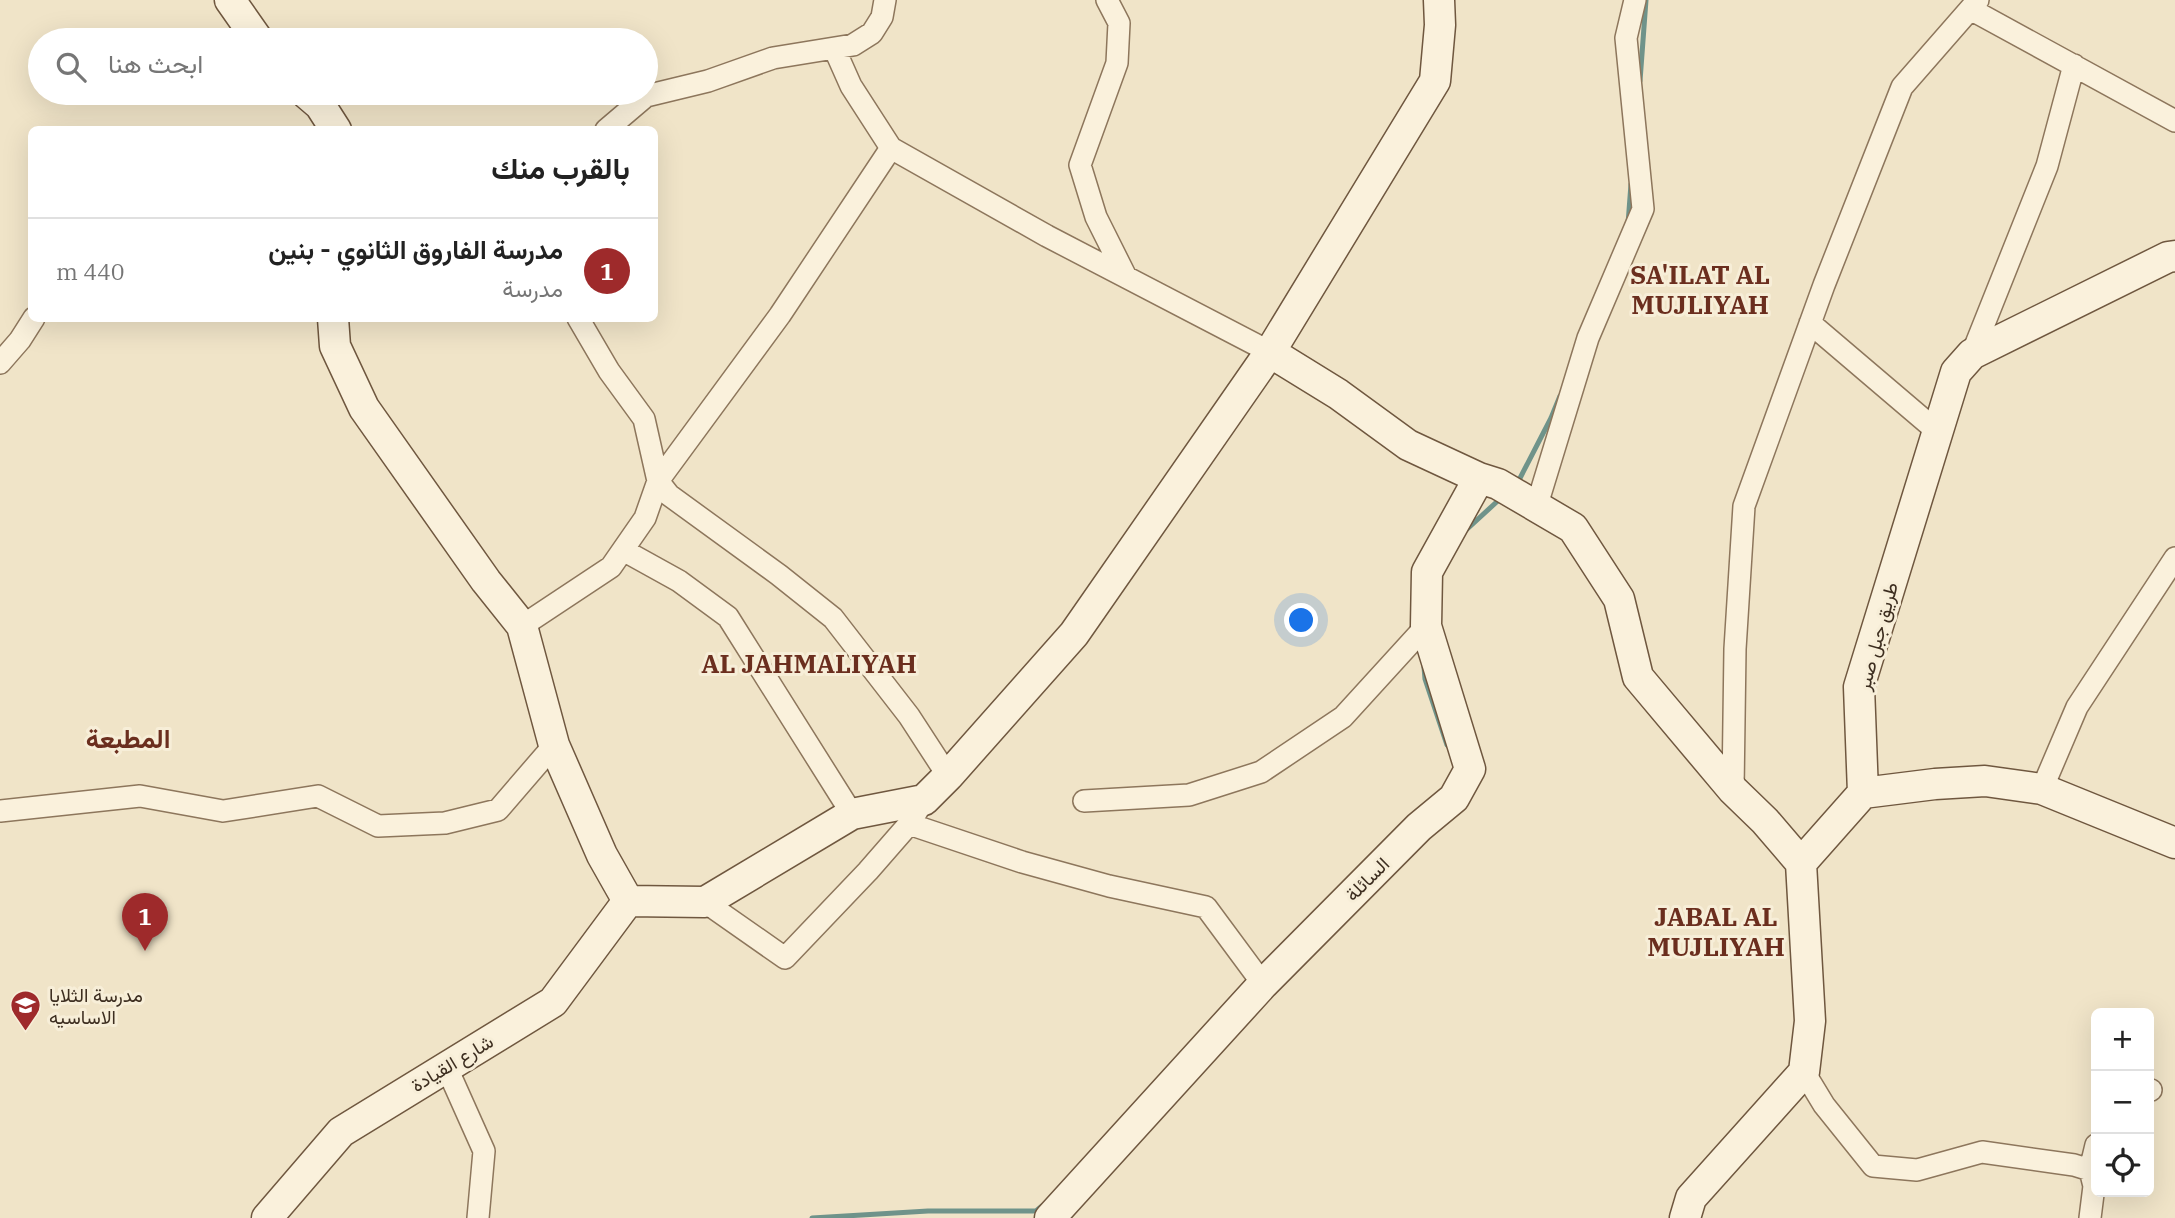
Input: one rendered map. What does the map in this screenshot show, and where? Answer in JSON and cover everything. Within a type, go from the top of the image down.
[{"type":"street","points":[[230,0],[250,28]]},
{"type":"street","points":[[658,93],[708,81],[773,58],[853,45],[872,33],[882,17],[885,0]]},
{"type":"street","points":[[1107,0],[1119,23],[1118,63],[1080,165],[1096,217],[1126,277]]},
{"type":"street","points":[[705,902],[785,958],[868,871],[916,812],[1074,634],[1270,352],[1435,81],[1440,25],[1439,0]]},
{"type":"street","points":[[1536,508],[1588,338],[1643,209],[1626,38],[1635,0]]},
{"type":"street","points":[[1734,790],[1735,649],[1744,506],[1810,323],[1902,87],[1975,5],[2074,65],[2175,121]]},
{"type":"street","points":[[835,50],[850,86],[891,148],[1046,236],[1270,352],[1338,394],[1408,445],[1498,484],[1573,528],[1619,599],[1638,677],[1734,790],[1801,863],[1810,1021],[1804,1072],[1691,1198],[1685,1218]]},
{"type":"street","points":[[1972,354],[2047,166],[2074,65]]},
{"type":"street","points":[[320,105],[333,126]]},
{"type":"street","points":[[611,126],[635,105]]},
{"type":"street","points":[[522,626],[611,568],[645,518],[658,481],[780,316],[891,148]]},
{"type":"street","name":"طريق جبل صبر","points":[[1863,793],[1859,687],[1956,372],[1972,354],[2168,257],[2175,256]]},
{"type":"street","points":[[0,363],[31,322]]},
{"type":"street","points":[[333,322],[335,346],[364,408],[471,560],[522,626],[554,745],[602,855],[628,901],[705,902],[852,814],[916,812],[1022,862],[1084,880],[1206,906],[1263,984]]},
{"type":"street","points":[[580,322],[609,371],[644,419],[658,481],[669,495],[833,618],[909,716],[948,776]]},
{"type":"street","points":[[1810,323],[1938,432]]},
{"type":"street","name":"السائلة","points":[[1050,1218],[1263,984],[1419,828],[1454,798],[1470,769],[1426,626],[1427,572],[1479,478]]},
{"type":"street","points":[[623,550],[679,581],[728,617],[852,814]]},
{"type":"street","points":[[2042,789],[2077,707],[2175,558]]},
{"type":"street","points":[[1084,801],[1189,795],[1261,772],[1343,716],[1426,626]]},
{"type":"street","points":[[0,811],[140,796],[223,811],[318,796],[378,826],[445,823],[498,810],[554,745]]},
{"type":"street","points":[[1801,863],[1863,793],[1985,781],[2042,789],[2175,843]]},
{"type":"street","name":"شارع القيادة","points":[[267,1218],[341,1132],[553,1003],[628,901]]},
{"type":"street","points":[[446,1066],[484,1151],[478,1218]]},
{"type":"street","points":[[1804,1072],[1824,1105],[1873,1166],[1917,1170],[1982,1152],[2074,1165],[2090,1170]]},
{"type":"street","points":[[2090,1218],[2094,1186],[2091,1166]]},
{"type":"waterway","points":[[1640,81],[1646,0]]},
{"type":"waterway","points":[[1628,224],[1631,184]]},
{"type":"waterway","points":[[1517,484],[1560,396]]},
{"type":"waterway","points":[[1465,531],[1502,497]]},
{"type":"waterway","points":[[1424,667],[1425,679],[1447,745]]},
{"type":"waterway","points":[[812,1218],[928,1211],[1036,1211],[1042,1206]]},
{"type":"place","name":"مدرسة الفاروق الثانوي - بنين","points":[[145,951]]},
{"type":"place","name":"مدرسة الثلايا الاساسيه","points":[[26,1033]]},
{"type":"district","name":"SA'ILAT AL MUJLIYAH","points":[[1700,290]]},
{"type":"district","name":"AL JAHMALIYAH","points":[[809,664]]},
{"type":"district","name":"المطبعة","points":[[128,739]]},
{"type":"district","name":"JABAL AL MUJLIYAH","points":[[1716,932]]}]
